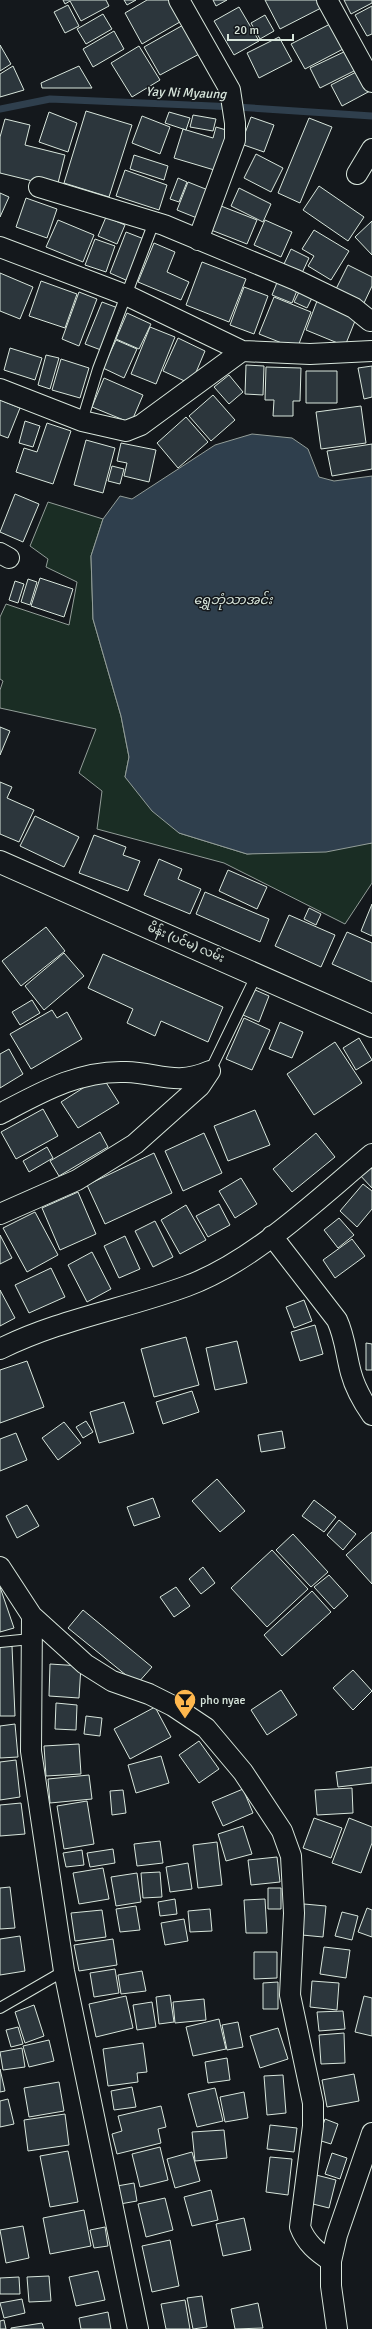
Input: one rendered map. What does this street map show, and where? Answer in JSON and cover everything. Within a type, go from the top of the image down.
[{"type":"main road","name":"မိန်း (ပင်မ) လမ်း","points":[[0,862],[372,1026]]},
{"type":"street","points":[[178,0],[230,90],[235,123],[235,140],[198,240]]},
{"type":"street","points":[[327,0],[372,82]]},
{"type":"street","points":[[357,174],[372,149]]},
{"type":"street","points":[[39,187],[154,222],[296,280],[354,308],[371,323]]},
{"type":"street","points":[[0,247],[126,296],[242,351],[310,354],[372,351]]},
{"type":"street","points":[[0,389],[82,421],[126,432],[141,425],[242,351]]},
{"type":"street","points":[[0,1114],[75,1077],[126,1072],[174,1080],[197,1077],[210,1071]]},
{"type":"street","points":[[0,1214],[77,1180],[135,1144],[200,1086],[210,1071]]},
{"type":"street","points":[[0,1349],[53,1326],[188,1286],[221,1270],[272,1236],[372,1154]]},
{"type":"street","points":[[272,1236],[337,1320],[343,1333],[354,1383],[372,1415]]},
{"type":"street","points":[[0,1567],[32,1616],[85,1664],[112,1681],[149,1694],[173,1706],[206,1728],[243,1772],[282,1831],[291,1856],[294,1913],[290,1995],[313,2103],[313,2126],[300,2227],[304,2237],[317,2252],[331,2261]]},
{"type":"street","points":[[32,1616],[31,1751],[64,1971],[138,2329]]},
{"type":"street","points":[[337,2329],[331,2286],[331,2261],[337,2235],[372,2133]]},
{"type":"lane","points":[[82,421],[98,369],[154,222]]},
{"type":"lane","points":[[210,1071],[257,974]]},
{"type":"lane","points":[[0,1642],[31,1639]]},
{"type":"lane","points":[[0,2008],[64,1971]]},
{"type":"green space","points":[[48,502],[103,519],[91,556],[93,619],[121,716],[129,757],[125,777],[179,833],[247,854],[372,843],[372,883],[345,924],[224,863],[97,829],[102,791],[79,773],[96,729],[0,708],[0,690],[3,681],[0,679],[0,617],[6,604],[69,625],[77,582],[46,567],[48,559],[30,546]]},
{"type":"water","name":"ရွှေဘုံသာအင်း","points":[[252,434],[292,438],[308,449],[319,477],[334,481],[372,476],[372,843],[326,852],[247,854],[179,833],[152,811],[125,777],[129,757],[121,716],[93,619],[91,556],[103,519],[120,496],[132,499],[215,445]]},
{"type":"building","points":[[63,0],[106,0],[109,6],[81,21],[70,1],[65,4]]},
{"type":"building","points":[[124,0],[136,0],[127,5]]},
{"type":"building","points":[[147,0],[174,0],[185,19],[142,44],[125,13]]},
{"type":"building","points":[[213,0],[227,0],[216,6]]},
{"type":"building","points":[[265,0],[319,0],[323,7],[280,29]]},
{"type":"building","points":[[344,0],[372,0],[372,3],[351,14]]},
{"type":"building","points":[[68,5],[79,26],[65,33],[54,12]]},
{"type":"building","points":[[372,6],[372,34],[367,36],[355,15]]},
{"type":"building","points":[[239,7],[259,41],[234,55],[214,21]]},
{"type":"building","points":[[103,14],[112,29],[86,44],[77,29]]},
{"type":"building","points":[[265,15],[274,31],[260,39],[251,23]]},
{"type":"building","points":[[332,23],[345,48],[305,69],[291,44]]},
{"type":"building","points":[[185,24],[201,53],[160,75],[144,47]]},
{"type":"building","points":[[114,31],[124,49],[93,67],[83,49]]},
{"type":"building","points":[[279,37],[292,61],[259,78],[247,53]]},
{"type":"building","points":[[0,45],[11,64],[0,71]]},
{"type":"building","points":[[139,46],[160,80],[132,97],[111,63]]},
{"type":"building","points":[[348,50],[358,69],[320,88],[310,68]]},
{"type":"building","points":[[13,66],[24,90],[0,97],[0,74]]},
{"type":"building","points":[[79,66],[92,88],[42,88],[41,83]]},
{"type":"building","points":[[360,70],[370,91],[342,106],[331,85]]},
{"type":"building","points":[[86,111],[132,125],[109,197],[64,183]]},
{"type":"building","points":[[49,112],[77,123],[68,152],[39,142]]},
{"type":"building","points":[[169,112],[190,118],[186,130],[165,123]]},
{"type":"building","points":[[193,115],[216,119],[213,131],[190,127]]},
{"type":"building","points":[[142,116],[170,127],[160,154],[132,143]]},
{"type":"building","points":[[251,117],[274,125],[264,152],[241,144]]},
{"type":"building","points":[[309,118],[332,127],[300,203],[278,193]]},
{"type":"building","points":[[5,119],[30,125],[25,145],[65,155],[57,187],[0,173],[0,137]]},
{"type":"building","points":[[216,127],[233,132],[221,172],[174,158],[183,129],[213,138]]},
{"type":"building","points":[[256,154],[283,168],[271,192],[244,178]]},
{"type":"building","points":[[134,155],[168,166],[164,180],[130,169]]},
{"type":"building","points":[[125,170],[167,185],[159,210],[116,196]]},
{"type":"building","points":[[178,178],[187,182],[179,202],[170,199]]},
{"type":"building","points":[[188,182],[213,192],[202,220],[177,210]]},
{"type":"building","points":[[319,186],[364,217],[348,241],[303,210]]},
{"type":"building","points":[[239,188],[271,204],[263,222],[231,206]]},
{"type":"building","points":[[0,193],[9,197],[0,217]]},
{"type":"building","points":[[26,198],[57,209],[47,238],[16,227]]},
{"type":"building","points":[[221,206],[257,220],[247,244],[211,230]]},
{"type":"building","points":[[106,217],[125,225],[117,244],[98,236]]},
{"type":"building","points":[[58,220],[94,235],[83,262],[46,247]]},
{"type":"building","points":[[265,220],[292,232],[281,257],[254,245]]},
{"type":"building","points":[[372,221],[372,255],[355,237]]},
{"type":"building","points":[[314,230],[349,251],[331,280],[308,266],[314,256],[302,249]]},
{"type":"building","points":[[126,232],[144,239],[128,281],[110,273]]},
{"type":"building","points":[[95,239],[115,246],[106,272],[85,265]]},
{"type":"building","points":[[154,243],[175,252],[167,272],[189,282],[181,300],[138,282]]},
{"type":"building","points":[[291,249],[309,258],[302,273],[284,264]]},
{"type":"building","points":[[202,262],[246,279],[229,322],[186,305]]},
{"type":"building","points":[[348,265],[372,277],[372,286],[364,303],[336,289]]},
{"type":"building","points":[[0,273],[33,287],[20,319],[0,311]]},
{"type":"building","points":[[278,280],[298,288],[292,303],[272,295]]},
{"type":"building","points":[[41,281],[77,294],[65,328],[29,316]]},
{"type":"building","points":[[244,287],[268,296],[254,334],[230,325]]},
{"type":"building","points":[[79,292],[97,299],[79,346],[62,339]]},
{"type":"building","points":[[299,292],[312,298],[307,308],[294,302]]},
{"type":"building","points":[[274,297],[311,312],[297,349],[259,334]]},
{"type":"building","points":[[317,301],[357,316],[345,346],[306,330]]},
{"type":"building","points":[[102,302],[118,308],[101,350],[85,344]]},
{"type":"building","points":[[127,313],[151,324],[139,349],[116,339]]},
{"type":"building","points":[[150,327],[175,337],[156,384],[131,374]]},
{"type":"building","points":[[178,338],[205,351],[191,384],[163,371]]},
{"type":"building","points":[[116,340],[137,349],[124,378],[103,368]]},
{"type":"building","points":[[10,348],[42,358],[35,380],[4,370]]},
{"type":"building","points":[[46,355],[59,358],[50,389],[38,385]]},
{"type":"building","points":[[61,359],[89,368],[80,398],[52,390]]},
{"type":"building","points":[[246,365],[264,366],[263,395],[245,394]]},
{"type":"building","points":[[372,366],[372,397],[364,399],[358,368]]},
{"type":"building","points":[[266,367],[301,368],[300,401],[293,401],[293,416],[273,416],[274,400],[265,400]]},
{"type":"building","points":[[306,371],[337,371],[337,403],[306,403]]},
{"type":"building","points":[[229,375],[243,392],[229,404],[214,387]]},
{"type":"building","points":[[104,378],[143,395],[131,423],[92,407]]},
{"type":"building","points":[[213,395],[235,420],[211,441],[189,416]]},
{"type":"building","points":[[0,400],[20,408],[8,438],[0,435]]},
{"type":"building","points":[[361,406],[366,443],[321,449],[316,412]]},
{"type":"building","points":[[186,417],[208,442],[178,468],[157,443]]},
{"type":"building","points":[[25,421],[40,426],[33,447],[19,443]]},
{"type":"building","points":[[47,423],[71,431],[53,484],[16,472],[24,448],[37,452]]},
{"type":"building","points":[[86,440],[115,448],[103,493],[74,485]]},
{"type":"building","points":[[121,443],[156,450],[149,482],[124,476],[127,463],[117,461]]},
{"type":"building","points":[[372,444],[372,469],[332,476],[327,451]]},
{"type":"building","points":[[112,466],[124,469],[120,484],[108,481]]},
{"type":"building","points":[[15,494],[39,504],[23,542],[0,532]]},
{"type":"building","points":[[40,578],[73,589],[64,617],[31,606]]},
{"type":"building","points":[[28,579],[37,582],[30,605],[21,602]]},
{"type":"building","points":[[15,581],[24,584],[18,603],[9,600]]},
{"type":"building","points":[[0,727],[10,731],[0,755]]},
{"type":"building","points":[[0,782],[12,787],[7,798],[34,810],[19,842],[0,834]]},
{"type":"building","points":[[35,816],[79,837],[64,867],[20,846]]},
{"type":"building","points":[[94,835],[126,847],[123,855],[140,861],[128,891],[79,873]]},
{"type":"building","points":[[159,859],[182,869],[178,879],[201,889],[190,914],[144,895]]},
{"type":"building","points":[[228,870],[267,887],[257,909],[219,891]]},
{"type":"building","points":[[205,892],[269,919],[260,942],[196,914]]},
{"type":"building","points":[[372,904],[372,936],[361,931]]},
{"type":"building","points":[[309,908],[321,914],[316,925],[304,919]]},
{"type":"building","points":[[289,915],[335,935],[321,967],[275,946]]},
{"type":"building","points":[[46,927],[65,951],[21,986],[2,961]]},
{"type":"building","points":[[347,932],[372,943],[372,982],[332,964]]},
{"type":"building","points":[[64,953],[84,976],[44,1010],[25,986]]},
{"type":"building","points":[[103,954],[223,1007],[208,1042],[161,1021],[155,1036],[127,1023],[133,1009],[88,988]]},
{"type":"building","points":[[253,989],[269,996],[259,1022],[243,1015]]},
{"type":"building","points":[[32,1000],[40,1013],[20,1025],[12,1012]]},
{"type":"building","points":[[52,1010],[57,1018],[67,1012],[82,1039],[31,1069],[10,1034]]},
{"type":"building","points":[[244,1018],[270,1030],[252,1070],[226,1059]]},
{"type":"building","points":[[280,1022],[303,1032],[292,1058],[269,1049]]},
{"type":"building","points":[[359,1038],[372,1060],[356,1070],[343,1048]]},
{"type":"building","points":[[335,1042],[362,1083],[314,1115],[287,1074]]},
{"type":"building","points":[[9,1049],[23,1074],[0,1088],[0,1054]]},
{"type":"building","points":[[102,1076],[119,1103],[78,1128],[61,1102]]},
{"type":"building","points":[[43,1109],[58,1136],[16,1159],[1,1132]]},
{"type":"building","points":[[255,1110],[270,1145],[228,1161],[214,1126]]},
{"type":"building","points":[[100,1132],[108,1147],[59,1176],[50,1161]]},
{"type":"building","points":[[204,1133],[222,1173],[183,1191],[165,1151]]},
{"type":"building","points":[[316,1133],[335,1157],[292,1192],[273,1169]]},
{"type":"building","points":[[47,1147],[53,1158],[29,1172],[23,1161]]},
{"type":"building","points":[[154,1153],[172,1193],[105,1224],[87,1185]]},
{"type":"building","points":[[367,1164],[372,1169],[372,1188],[358,1173]]},
{"type":"building","points":[[241,1178],[257,1204],[235,1218],[219,1191]]},
{"type":"building","points":[[363,1184],[372,1191],[372,1209],[357,1227],[340,1211]]},
{"type":"building","points":[[78,1192],[96,1234],[60,1250],[42,1208]]},
{"type":"building","points":[[219,1204],[230,1225],[208,1237],[196,1216]]},
{"type":"building","points":[[186,1205],[206,1240],[180,1254],[161,1220]]},
{"type":"building","points":[[35,1212],[58,1255],[27,1272],[3,1228]]},
{"type":"building","points":[[339,1218],[354,1235],[338,1248],[324,1230]]},
{"type":"building","points":[[155,1221],[173,1257],[153,1267],[135,1231]]},
{"type":"building","points":[[0,1235],[12,1258],[0,1264]]},
{"type":"building","points":[[125,1236],[140,1269],[119,1278],[104,1246]]},
{"type":"building","points":[[352,1239],[365,1256],[335,1278],[323,1260]]},
{"type":"building","points":[[92,1252],[111,1289],[87,1302],[68,1265]]},
{"type":"building","points":[[51,1268],[65,1297],[29,1313],[15,1285]]},
{"type":"building","points":[[0,1290],[15,1318],[0,1326]]},
{"type":"building","points":[[304,1300],[312,1321],[294,1328],[286,1307]]},
{"type":"building","points":[[315,1325],[323,1354],[300,1361],[291,1332]]},
{"type":"building","points":[[186,1337],[199,1385],[154,1397],[141,1349]]},
{"type":"building","points":[[237,1341],[247,1383],[215,1390],[206,1348]]},
{"type":"building","points":[[366,1343],[372,1344],[372,1370],[366,1370]]},
{"type":"building","points":[[27,1361],[44,1407],[0,1423],[0,1370]]},
{"type":"building","points":[[192,1391],[199,1412],[163,1424],[156,1402]]},
{"type":"building","points":[[124,1402],[134,1433],[99,1443],[90,1412]]},
{"type":"building","points":[[86,1421],[93,1432],[83,1438],[76,1427]]},
{"type":"building","points":[[64,1422],[81,1443],[58,1460],[42,1438]]},
{"type":"building","points":[[282,1431],[285,1448],[261,1452],[258,1435]]},
{"type":"building","points":[[16,1433],[27,1460],[0,1471],[0,1439]]},
{"type":"building","points":[[217,1479],[245,1511],[220,1532],[192,1501]]},
{"type":"building","points":[[153,1498],[160,1517],[134,1526],[127,1507]]},
{"type":"building","points":[[314,1500],[336,1517],[324,1532],[302,1516]]},
{"type":"building","points":[[27,1505],[39,1526],[17,1538],[6,1516]]},
{"type":"building","points":[[339,1520],[356,1534],[343,1550],[327,1535]]},
{"type":"building","points":[[372,1532],[372,1584],[346,1555]]},
{"type":"building","points":[[293,1534],[328,1572],[311,1587],[276,1550]]},
{"type":"building","points":[[272,1550],[308,1589],[267,1627],[231,1588]]},
{"type":"building","points":[[203,1567],[215,1583],[201,1594],[189,1579]]},
{"type":"building","points":[[329,1575],[348,1596],[334,1609],[314,1587]]},
{"type":"building","points":[[0,1587],[14,1628],[0,1632]]},
{"type":"building","points":[[176,1587],[190,1606],[174,1617],[160,1597]]},
{"type":"building","points":[[312,1591],[331,1612],[282,1656],[264,1635]]},
{"type":"building","points":[[83,1610],[152,1667],[137,1684],[68,1628]]},
{"type":"building","points":[[12,1646],[15,1716],[0,1716],[0,1647]]},
{"type":"building","points":[[50,1664],[81,1666],[79,1698],[49,1696]]},
{"type":"building","points":[[353,1670],[372,1691],[353,1710],[333,1688]]},
{"type":"building","points":[[281,1690],[297,1715],[267,1735],[251,1710]]},
{"type":"building","points":[[56,1703],[77,1705],[76,1730],[55,1729]]},
{"type":"building","points":[[155,1707],[171,1737],[130,1759],[114,1729]]},
{"type":"building","points":[[86,1716],[102,1718],[100,1736],[84,1734]]},
{"type":"building","points":[[15,1724],[18,1757],[0,1758],[0,1726]]},
{"type":"building","points":[[199,1741],[219,1769],[199,1783],[179,1755]]},
{"type":"building","points":[[79,1744],[81,1774],[46,1776],[44,1746]]},
{"type":"building","points":[[161,1756],[169,1783],[136,1793],[128,1765]]},
{"type":"building","points":[[16,1760],[20,1797],[0,1800],[0,1762]]},
{"type":"building","points":[[372,1767],[372,1783],[338,1787],[336,1772]]},
{"type":"building","points":[[89,1775],[92,1799],[50,1803],[48,1779]]},
{"type":"building","points":[[352,1788],[353,1813],[317,1815],[315,1790]]},
{"type":"building","points":[[243,1789],[253,1813],[223,1826],[212,1802]]},
{"type":"building","points":[[123,1790],[126,1813],[112,1815],[110,1791]]},
{"type":"building","points":[[87,1801],[94,1844],[64,1849],[57,1806]]},
{"type":"building","points":[[21,1803],[25,1834],[0,1836],[0,1805]]},
{"type":"building","points":[[314,1818],[342,1828],[331,1858],[303,1848]]},
{"type":"building","points":[[349,1818],[372,1827],[372,1843],[361,1873],[332,1863]]},
{"type":"building","points":[[243,1826],[252,1854],[226,1861],[218,1834]]},
{"type":"building","points":[[160,1841],[163,1863],[137,1866],[134,1844]]},
{"type":"building","points":[[217,1842],[222,1885],[198,1888],[193,1845]]},
{"type":"building","points":[[113,1849],[115,1863],[90,1867],[87,1853]]},
{"type":"building","points":[[82,1850],[84,1865],[66,1867],[63,1853]]},
{"type":"building","points":[[277,1857],[280,1882],[251,1885],[248,1860]]},
{"type":"building","points":[[188,1863],[192,1889],[170,1892],[166,1867]]},
{"type":"building","points":[[103,1868],[109,1899],[79,1904],[73,1873]]},
{"type":"building","points":[[160,1872],[162,1897],[143,1898],[141,1873]]},
{"type":"building","points":[[137,1873],[141,1902],[116,1906],[111,1877]]},
{"type":"building","points":[[10,1887],[15,1928],[0,1929],[0,1888]]},
{"type":"building","points":[[268,1888],[281,1888],[281,1909],[268,1909]]},
{"type":"building","points":[[175,1899],[177,1914],[160,1916],[158,1902]]},
{"type":"building","points":[[265,1899],[267,1933],[246,1933],[244,1900]]},
{"type":"building","points":[[304,1904],[326,1906],[323,1937],[302,1935]]},
{"type":"building","points":[[136,1906],[140,1930],[120,1932],[116,1909]]},
{"type":"building","points":[[367,1908],[372,1910],[372,1937],[358,1932]]},
{"type":"building","points":[[210,1909],[212,1931],[190,1932],[188,1911]]},
{"type":"building","points":[[102,1910],[106,1937],[75,1941],[71,1913]]},
{"type":"building","points":[[342,1912],[358,1916],[352,1940],[335,1936]]},
{"type":"building","points":[[184,1919],[188,1941],[165,1945],[161,1923]]},
{"type":"building","points":[[20,1936],[25,1971],[0,1975],[0,1939]]},
{"type":"building","points":[[113,1939],[117,1965],[79,1971],[74,1945]]},
{"type":"building","points":[[324,1947],[350,1950],[346,1978],[320,1974]]},
{"type":"building","points":[[254,1952],[277,1952],[277,1978],[254,1979]]},
{"type":"building","points":[[115,1969],[119,1993],[94,1997],[90,1973]]},
{"type":"building","points":[[142,1971],[146,1991],[121,1994],[118,1975]]},
{"type":"building","points":[[312,1981],[339,1983],[337,2010],[310,2007]]},
{"type":"building","points":[[278,1982],[278,2009],[263,2009],[263,1983]]},
{"type":"building","points":[[170,1995],[174,2022],[159,2024],[156,1997]]},
{"type":"building","points":[[126,1996],[133,2028],[96,2037],[89,2004]]},
{"type":"building","points":[[364,1996],[372,1998],[372,2036],[355,2032]]},
{"type":"building","points":[[204,1999],[206,2020],[175,2023],[173,2002]]},
{"type":"building","points":[[152,2002],[156,2027],[137,2030],[133,2005]]},
{"type":"building","points":[[34,2005],[44,2036],[25,2043],[15,2012]]},
{"type":"building","points":[[343,2011],[345,2029],[319,2031],[317,2012]]},
{"type":"building","points":[[219,2019],[226,2049],[193,2056],[186,2027]]},
{"type":"building","points":[[238,2022],[243,2047],[227,2050],[222,2025]]},
{"type":"building","points":[[18,2027],[23,2044],[11,2047],[6,2030]]},
{"type":"building","points":[[278,2028],[288,2059],[260,2068],[250,2036]]},
{"type":"building","points":[[344,2033],[345,2063],[321,2064],[319,2035]]},
{"type":"building","points":[[49,2040],[54,2061],[29,2067],[23,2046]]},
{"type":"building","points":[[143,2043],[147,2072],[137,2073],[138,2082],[108,2086],[103,2049]]},
{"type":"building","points":[[22,2048],[25,2067],[3,2070],[0,2052]]},
{"type":"building","points":[[227,2058],[230,2080],[208,2083],[205,2062]]},
{"type":"building","points":[[0,2069],[5,2091],[0,2092]]},
{"type":"building","points":[[354,2074],[359,2101],[327,2107],[322,2080]]},
{"type":"building","points":[[283,2075],[286,2113],[267,2115],[264,2076]]},
{"type":"building","points":[[59,2082],[64,2111],[29,2117],[24,2088]]},
{"type":"building","points":[[132,2087],[136,2107],[114,2110],[111,2091]]},
{"type":"building","points":[[215,2088],[223,2121],[197,2127],[188,2094]]},
{"type":"building","points":[[244,2092],[248,2118],[225,2122],[220,2097]]},
{"type":"building","points":[[8,2099],[14,2124],[0,2127],[0,2101]]},
{"type":"building","points":[[161,2106],[166,2127],[158,2129],[161,2143],[117,2154],[112,2134],[122,2131],[118,2116]]},
{"type":"building","points":[[65,2114],[69,2145],[28,2151],[24,2120]]},
{"type":"building","points":[[325,2119],[338,2124],[331,2144],[318,2140]]},
{"type":"building","points":[[270,2125],[297,2128],[294,2152],[267,2149]]},
{"type":"building","points":[[224,2130],[227,2158],[195,2161],[192,2132]]},
{"type":"building","points":[[160,2147],[168,2180],[140,2187],[132,2154]]},
{"type":"building","points":[[68,2151],[78,2202],[50,2207],[40,2156]]},
{"type":"building","points":[[192,2152],[200,2181],[175,2188],[167,2159]]},
{"type":"building","points":[[332,2153],[347,2158],[340,2179],[325,2174]]},
{"type":"building","points":[[270,2157],[292,2159],[288,2195],[266,2192]]},
{"type":"building","points":[[312,2174],[336,2180],[329,2208],[305,2202]]},
{"type":"building","points":[[134,2183],[137,2201],[120,2204],[117,2186]]},
{"type":"building","points":[[211,2190],[218,2220],[192,2226],[184,2197]]},
{"type":"building","points":[[165,2198],[173,2230],[146,2237],[138,2204]]},
{"type":"building","points":[[84,2210],[91,2246],[50,2254],[43,2218]]},
{"type":"building","points":[[244,2218],[251,2250],[223,2256],[216,2224]]},
{"type":"building","points":[[23,2226],[29,2258],[6,2263],[0,2230]]},
{"type":"building","points":[[105,2227],[108,2246],[94,2248],[90,2230]]},
{"type":"building","points":[[170,2240],[179,2286],[152,2292],[142,2246]]},
{"type":"building","points":[[98,2271],[105,2300],[76,2306],[69,2277]]},
{"type":"building","points":[[49,2276],[51,2301],[29,2302],[27,2277]]},
{"type":"building","points":[[19,2277],[20,2294],[0,2294],[0,2278]]},
{"type":"building","points":[[202,2296],[207,2327],[193,2329],[187,2298]]},
{"type":"building","points":[[22,2299],[25,2313],[4,2318],[0,2303]]},
{"type":"building","points":[[185,2300],[190,2329],[166,2329],[161,2304]]},
{"type":"building","points":[[258,2303],[263,2328],[235,2329],[231,2309]]},
{"type":"building","points":[[108,2312],[111,2329],[81,2329],[79,2318]]},
{"type":"building","points":[[4,2320],[6,2329],[0,2329],[0,2321]]},
{"type":"building","points":[[42,2323],[44,2329],[11,2329],[11,2328]]},
{"type":"waterway","name":"Yay Ni Myaung","points":[[0,109],[50,99],[236,107],[372,116]]},
{"type":"place","name":"pho nyae","points":[[185,1720]]}]
